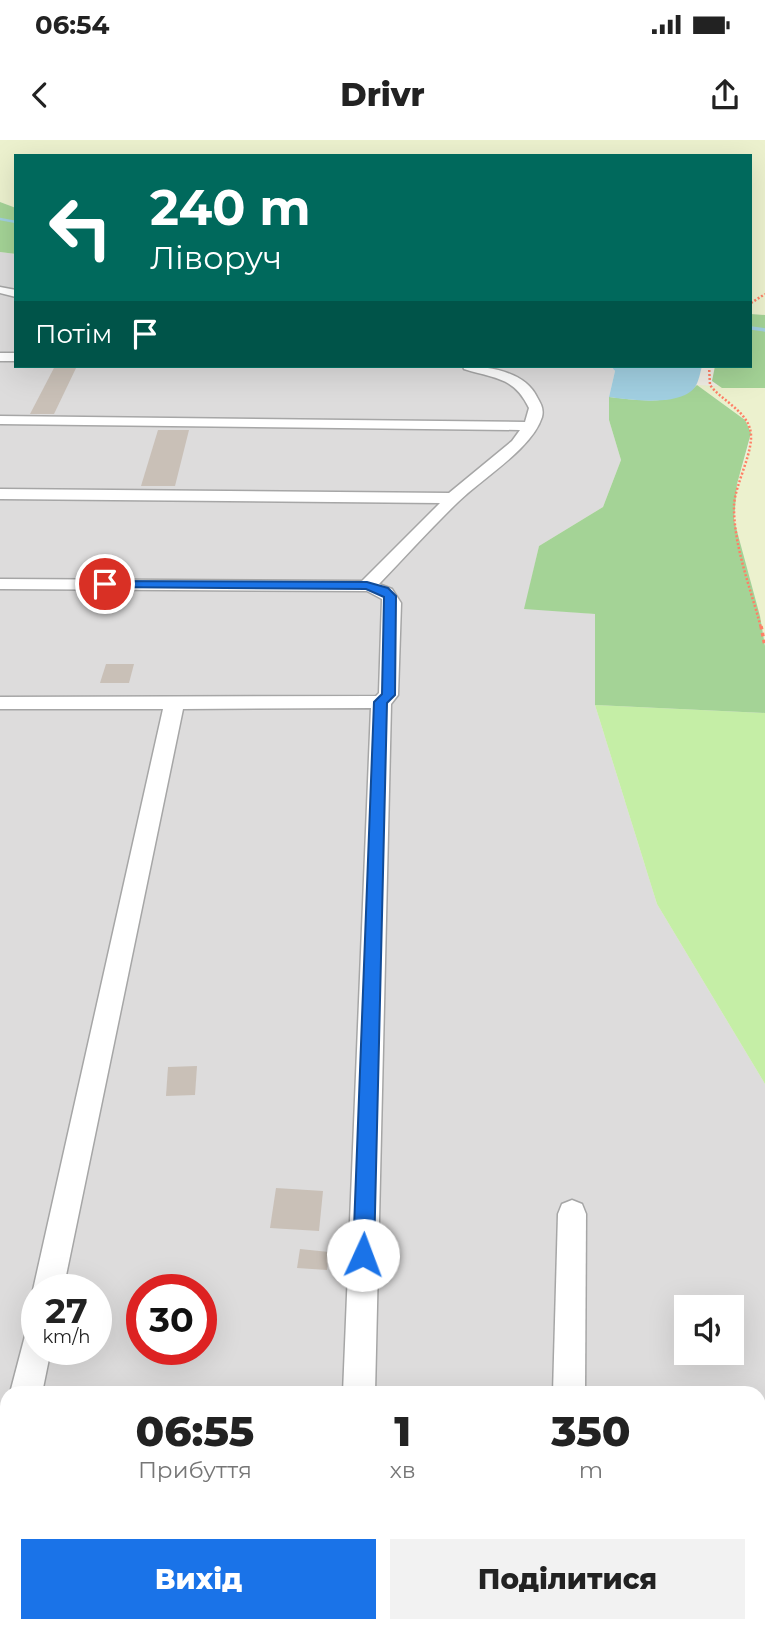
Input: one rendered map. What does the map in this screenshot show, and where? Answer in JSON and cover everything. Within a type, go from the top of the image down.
[{"type":"street","points":[[367,586],[453,498],[517,444],[531,426],[537,408],[526,388],[518,382],[475,368]]},
{"type":"street","points":[[0,420],[531,426]]},
{"type":"street","points":[[0,494],[453,498]]},
{"type":"street","points":[[0,584],[367,586],[383,590],[390,596],[392,603],[388,695],[380,702],[174,705],[0,703]]},
{"type":"street","points":[[359,1386],[380,702]]},
{"type":"street","points":[[51,1274],[174,705]]},
{"type":"street","points":[[569,1386],[572,1214]]},
{"type":"street","points":[[28,1386],[32,1365]]},
{"type":"path","points":[[708,368],[705,379],[709,386],[745,420],[751,433],[737,484],[734,520],[760,616],[765,646]]},
{"type":"shaded area","points":[[0,252],[14,254],[14,368],[613,368],[615,371],[609,397],[609,420],[621,460],[603,507],[539,546],[525,608],[596,614],[595,705],[657,904],[765,1084],[765,1386],[0,1386]]},
{"type":"green space","points":[[0,140],[765,140],[765,315],[752,314],[752,154],[14,154],[14,207],[0,202]]},
{"type":"green space","points":[[0,202],[14,207],[14,254],[0,252]]},
{"type":"green space","points":[[752,314],[765,315],[765,388],[722,388],[712,381],[715,368],[752,368]]},
{"type":"green space","points":[[697,385],[765,388],[765,646],[760,616],[734,520],[737,484],[750,441],[745,420]]},
{"type":"green space","points":[[697,385],[745,420],[751,433],[737,484],[734,520],[760,616],[765,646],[765,713],[595,705],[595,614],[524,609],[539,546],[603,507],[621,460],[609,420],[609,397],[667,399],[678,397]]},
{"type":"green space","points":[[595,705],[765,713],[765,1084],[657,904]]},
{"type":"water","points":[[613,368],[701,368],[695,387],[688,393],[655,401],[609,397],[615,371]]},
{"type":"building","points":[[54,368],[76,368],[54,414],[30,414]]},
{"type":"building","points":[[158,430],[189,430],[175,486],[141,486]]},
{"type":"building","points":[[106,664],[134,664],[129,683],[100,683]]},
{"type":"building","points":[[197,1066],[195,1095],[166,1096],[168,1067]]},
{"type":"building","points":[[276,1188],[323,1191],[319,1231],[270,1228]]},
{"type":"building","points":[[300,1249],[329,1252],[327,1270],[297,1268]]},
{"type":"waterway","points":[[0,219],[14,222]]},
{"type":"waterway","points":[[752,328],[765,330]]},
{"type":"route","points":[[105,584],[367,586],[383,590],[390,596],[392,603],[388,695],[380,702],[363,1255]]}]
